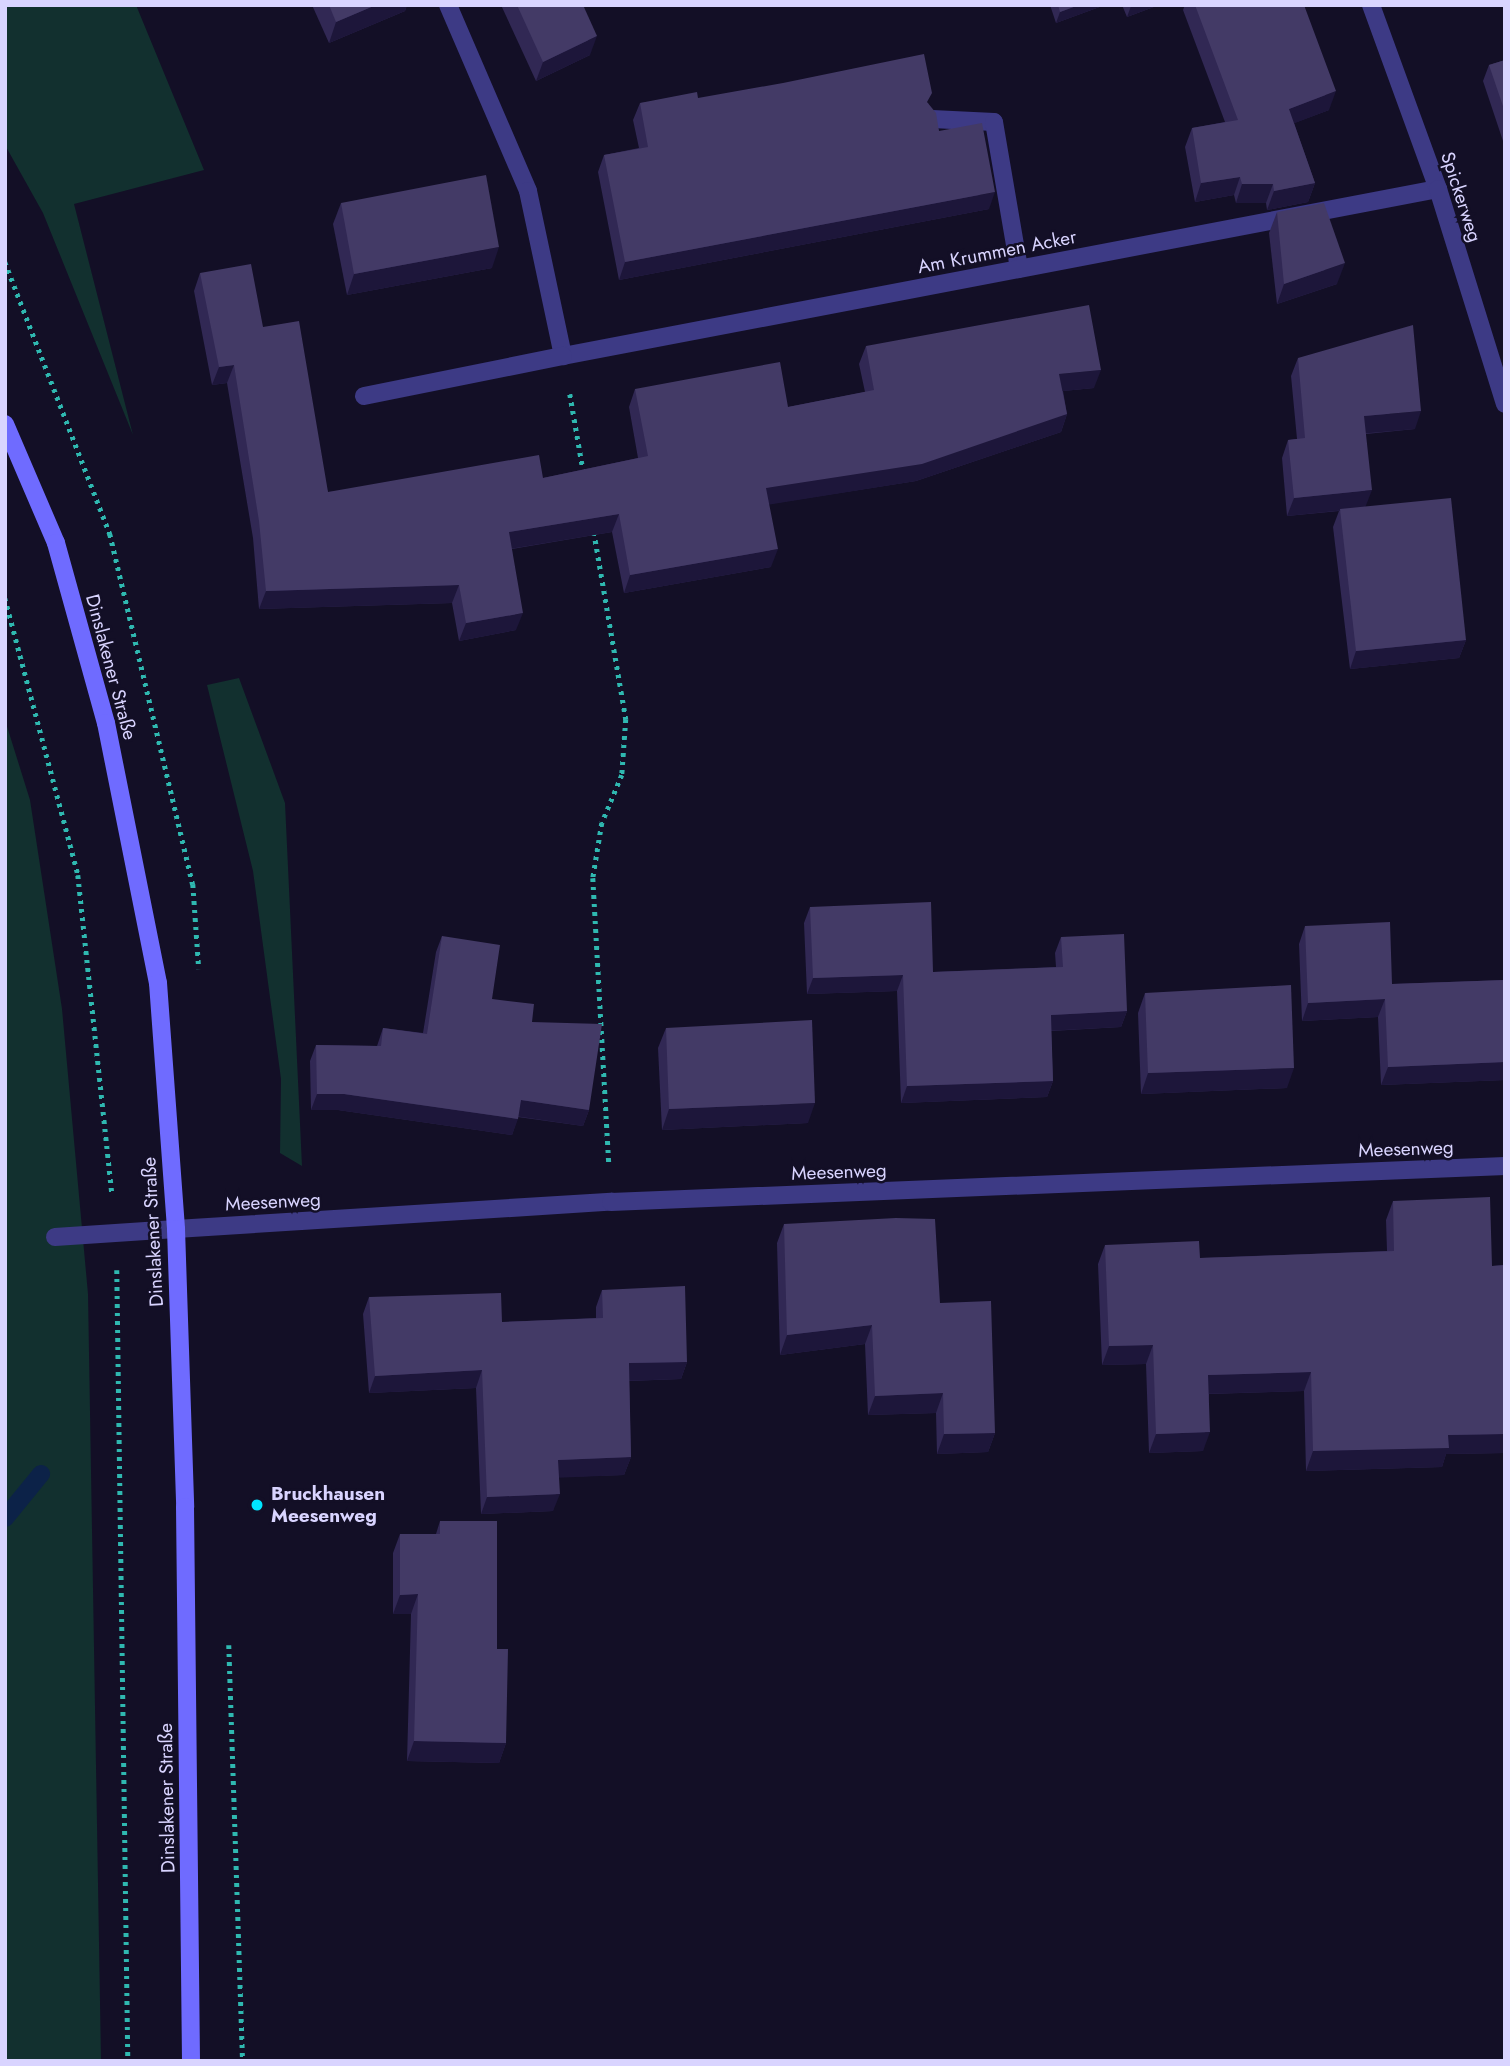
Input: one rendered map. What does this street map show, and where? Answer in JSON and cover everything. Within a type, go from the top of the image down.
[{"type":"main road","name":"Dinslakener Straße","points":[[5,424],[56,543],[106,723],[158,983],[176,1229],[185,1507],[191,2061]]},
{"type":"street","points":[[448,5],[528,191],[563,356]]},
{"type":"street","name":"Spickerweg","points":[[1371,5],[1438,189],[1505,404]]},
{"type":"street","points":[[932,119],[993,122],[1019,269]]},
{"type":"street","name":"Am Krummen Acker","points":[[364,396],[1438,189]]},
{"type":"street","name":"Meesenweg","points":[[55,1237],[611,1202],[1505,1166]]},
{"type":"path","points":[[563,356],[584,477]]},
{"type":"path","points":[[594,531],[626,719],[622,775],[602,822],[593,878],[611,1202]]},
{"type":"path","points":[[5,598],[78,875],[117,1233],[128,2061]]},
{"type":"green space","points":[[5,5],[136,5],[204,170],[74,204],[133,435],[43,213],[5,145]]},
{"type":"green space","points":[[239,678],[285,803],[302,1166],[280,1153],[281,1079],[253,871],[207,685]]},
{"type":"green space","points":[[5,720],[30,800],[62,1009],[88,1294],[101,2061],[5,2061]]},
{"type":"building","points":[[329,5],[376,5],[336,22]]},
{"type":"building","points":[[517,5],[583,5],[597,36],[543,62]]},
{"type":"building","points":[[1058,5],[1079,5],[1060,12]]},
{"type":"building","points":[[1195,5],[1304,5],[1336,91],[1289,109],[1315,183],[1274,191],[1273,184],[1242,184],[1240,177],[1201,183],[1192,128],[1238,120]]},
{"type":"building","points":[[924,54],[932,93],[927,102],[936,113],[939,131],[982,123],[995,192],[625,262],[604,155],[648,147],[640,103],[697,92],[698,98]]},
{"type":"building","points":[[1505,60],[1505,112],[1489,65]]},
{"type":"building","points":[[486,175],[499,247],[354,274],[341,203]]},
{"type":"building","points":[[1324,203],[1345,263],[1284,284],[1277,212]]},
{"type":"building","points":[[251,264],[263,327],[299,321],[328,492],[539,455],[543,478],[648,456],[635,389],[780,362],[788,407],[874,390],[866,346],[1089,305],[1101,370],[1059,374],[1067,414],[922,464],[766,488],[778,549],[630,575],[619,514],[509,532],[523,613],[466,623],[459,585],[266,591],[259,521],[234,365],[219,367],[200,273]]},
{"type":"building","points":[[1413,325],[1421,411],[1364,416],[1372,490],[1294,498],[1288,440],[1305,438],[1298,358]]},
{"type":"building","points":[[1451,498],[1466,640],[1356,651],[1340,509]]},
{"type":"building","points":[[931,902],[933,972],[1063,967],[1061,937],[1124,934],[1127,1011],[1051,1015],[1053,1081],[907,1086],[903,975],[813,978],[810,907]]},
{"type":"building","points":[[1390,922],[1392,984],[1505,980],[1505,1062],[1388,1067],[1385,999],[1308,1003],[1305,926]]},
{"type":"building","points":[[442,936],[500,945],[492,999],[534,1004],[532,1022],[602,1024],[589,1110],[521,1100],[518,1119],[344,1094],[317,1094],[316,1045],[381,1046],[383,1028],[427,1034]]},
{"type":"building","points":[[1291,985],[1294,1068],[1148,1073],[1145,993]]},
{"type":"building","points":[[812,1020],[815,1103],[669,1109],[666,1028]]},
{"type":"building","points":[[1490,1197],[1492,1266],[1505,1265],[1505,1434],[1448,1435],[1449,1448],[1313,1451],[1311,1372],[1208,1375],[1210,1432],[1156,1434],[1153,1345],[1109,1346],[1105,1245],[1199,1241],[1200,1258],[1394,1251],[1393,1201]]},
{"type":"building","points":[[896,1218],[935,1219],[940,1303],[991,1301],[995,1433],[944,1434],[943,1393],[875,1396],[872,1325],[787,1335],[784,1224]]},
{"type":"building","points":[[685,1286],[687,1362],[629,1363],[631,1457],[558,1460],[560,1494],[487,1497],[482,1370],[375,1376],[369,1297],[501,1293],[502,1322],[603,1318],[602,1290]]},
{"type":"building","points":[[440,1521],[497,1521],[497,1649],[508,1649],[506,1743],[414,1741],[418,1594],[400,1595],[400,1534],[440,1534]]},
{"type":"waterway","points":[[5,1518],[41,1474]]},
{"type":"place","name":"Bruckhausen Meesenweg","points":[[257,1505]]}]
